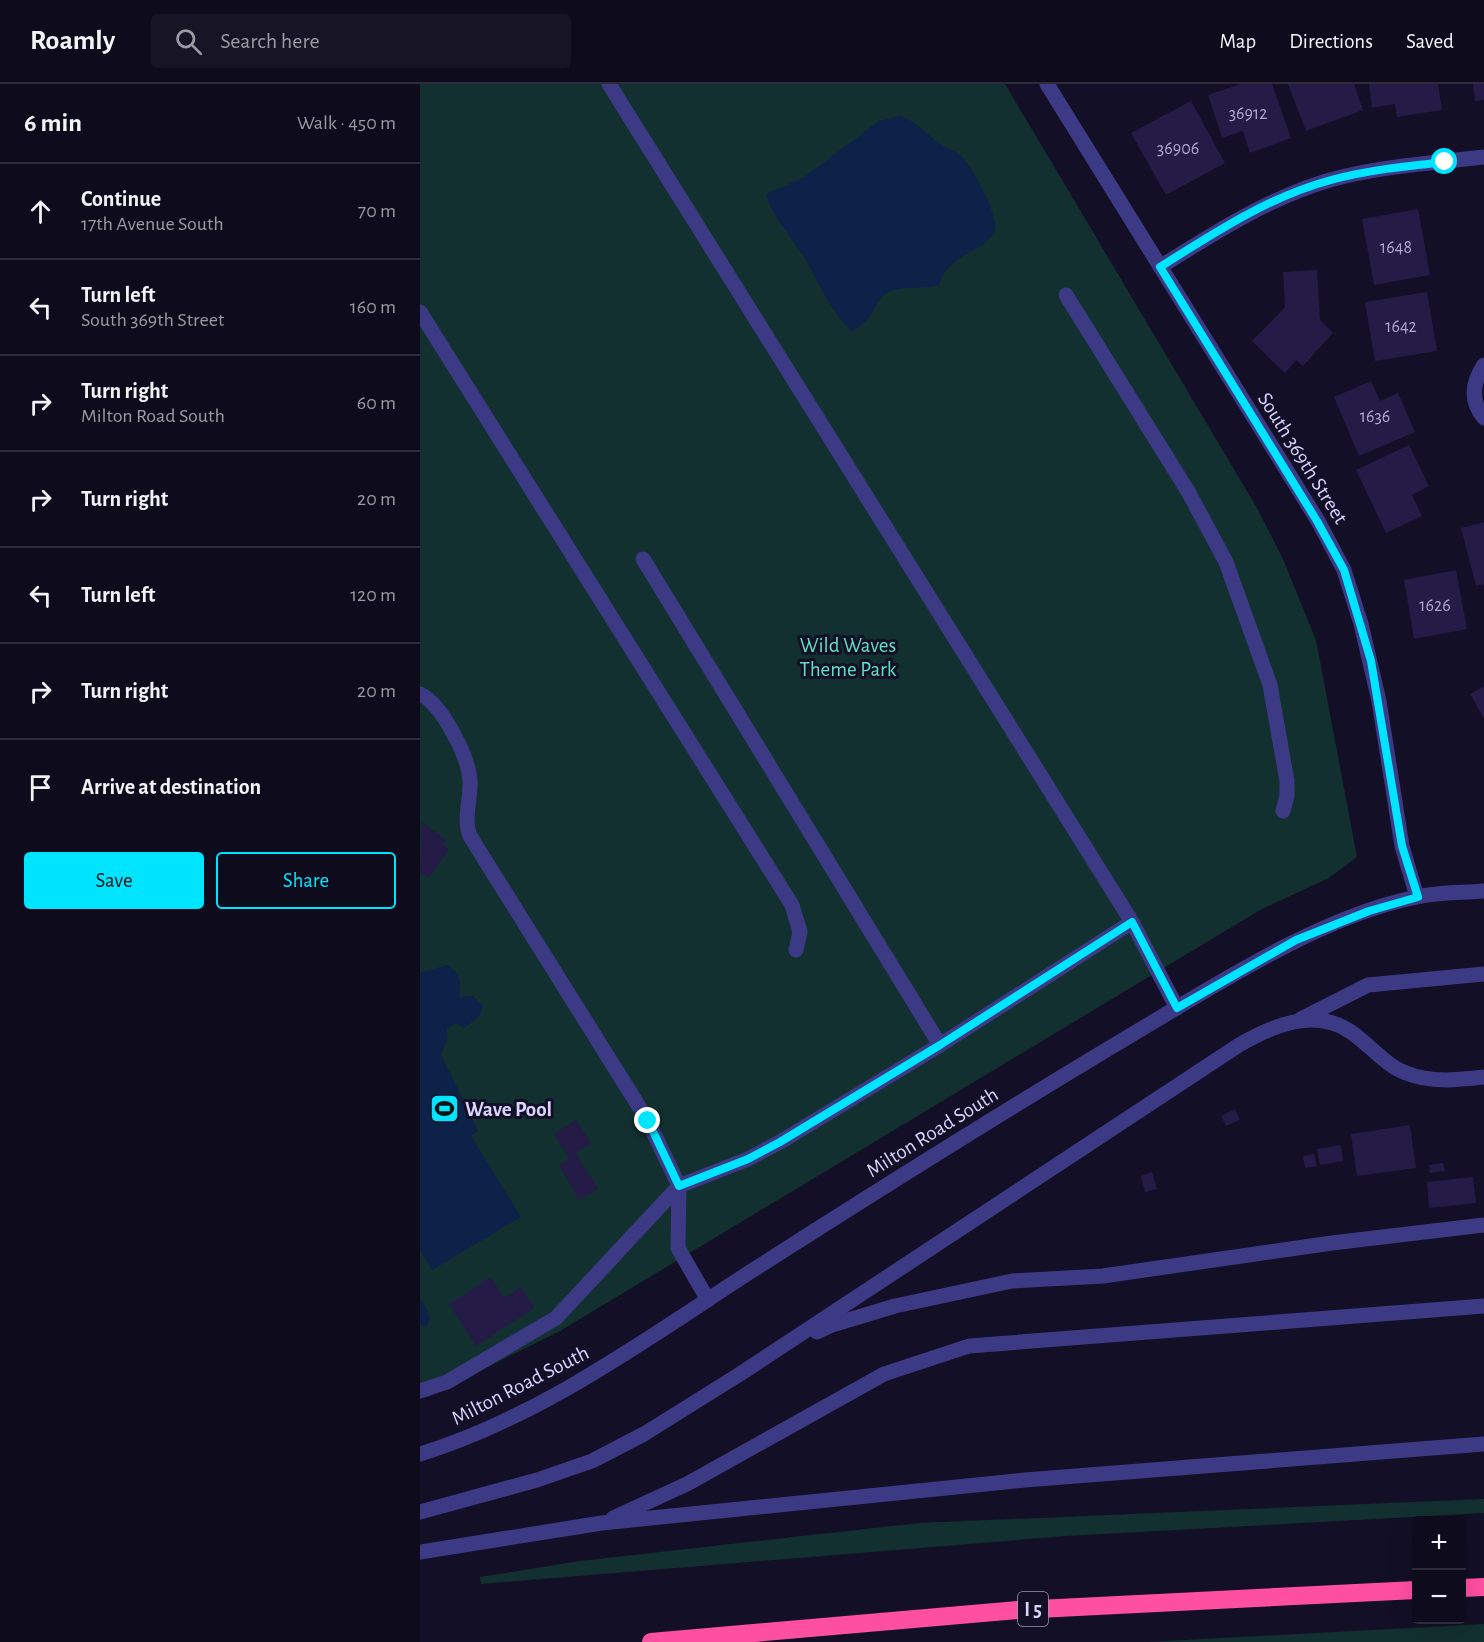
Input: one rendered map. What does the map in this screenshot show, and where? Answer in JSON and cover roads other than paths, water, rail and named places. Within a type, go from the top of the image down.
[{"type":"highway","points":[[1466,1588],[1484,1587]]},
{"type":"highway","name":"I 5","points":[[651,1642],[1018,1610],[1412,1590]]},
{"type":"street","points":[[609,84],[1132,922],[1177,1008]]},
{"type":"street","name":"South 369th Street","points":[[1047,84],[1317,521],[1344,570],[1371,661],[1402,846],[1418,897]]},
{"type":"street","points":[[1160,267],[1236,220],[1301,190],[1360,174],[1484,158]]},
{"type":"street","points":[[1066,295],[1189,493],[1226,562],[1270,685],[1287,781],[1287,796],[1283,811]]},
{"type":"street","points":[[420,312],[792,905],[800,932],[796,950]]},
{"type":"street","points":[[1484,365],[1476,381],[1473,396],[1484,418]]},
{"type":"street","points":[[643,559],[940,1045]]},
{"type":"street","points":[[420,694],[438,710],[465,759],[470,778],[467,825],[470,836],[621,1074],[648,1121],[679,1186],[678,1248],[708,1300]]},
{"type":"street","name":"Milton Road South","points":[[420,1454],[463,1440],[536,1405],[600,1368],[974,1129],[1296,940],[1369,911],[1418,897],[1484,891]]},
{"type":"street","points":[[420,1391],[447,1382],[556,1318],[679,1186],[748,1159],[940,1045],[1132,922]]},
{"type":"street","points":[[1297,1021],[1368,985],[1484,974]]},
{"type":"street","points":[[740,1374],[1239,1045],[1280,1024],[1316,1021],[1349,1031],[1391,1065],[1422,1078],[1441,1080],[1484,1077]]},
{"type":"street","points":[[420,1512],[537,1480],[592,1461],[644,1434],[784,1347],[832,1325],[895,1306],[1012,1281],[1103,1275],[1332,1243],[1484,1225]]},
{"type":"street","points":[[602,1523],[687,1484],[884,1374],[969,1346],[1484,1306]]},
{"type":"street","points":[[420,1552],[602,1523],[1025,1480],[1484,1444]]},
{"type":"water","points":[[899,116],[917,125],[938,142],[958,153],[965,161],[990,205],[994,217],[994,233],[981,246],[950,266],[939,285],[898,289],[887,293],[878,302],[870,317],[851,331],[831,305],[804,257],[773,211],[766,194],[803,178],[879,121]]},
{"type":"water","name":"Wave Pool","points":[[447,965],[459,978],[459,997],[473,996],[483,1006],[479,1017],[464,1028],[456,1023],[447,1029],[447,1039],[441,1054],[478,1131],[471,1136],[521,1217],[432,1270],[420,1250],[420,973]]},
{"type":"waterway","points":[[420,1306],[425,1317],[424,1322]]},
{"type":"place","name":"Wave Pool","points":[[444,1109]]},
{"type":"park label","name":"Wild Waves Theme Park","points":[[848,657]]}]
